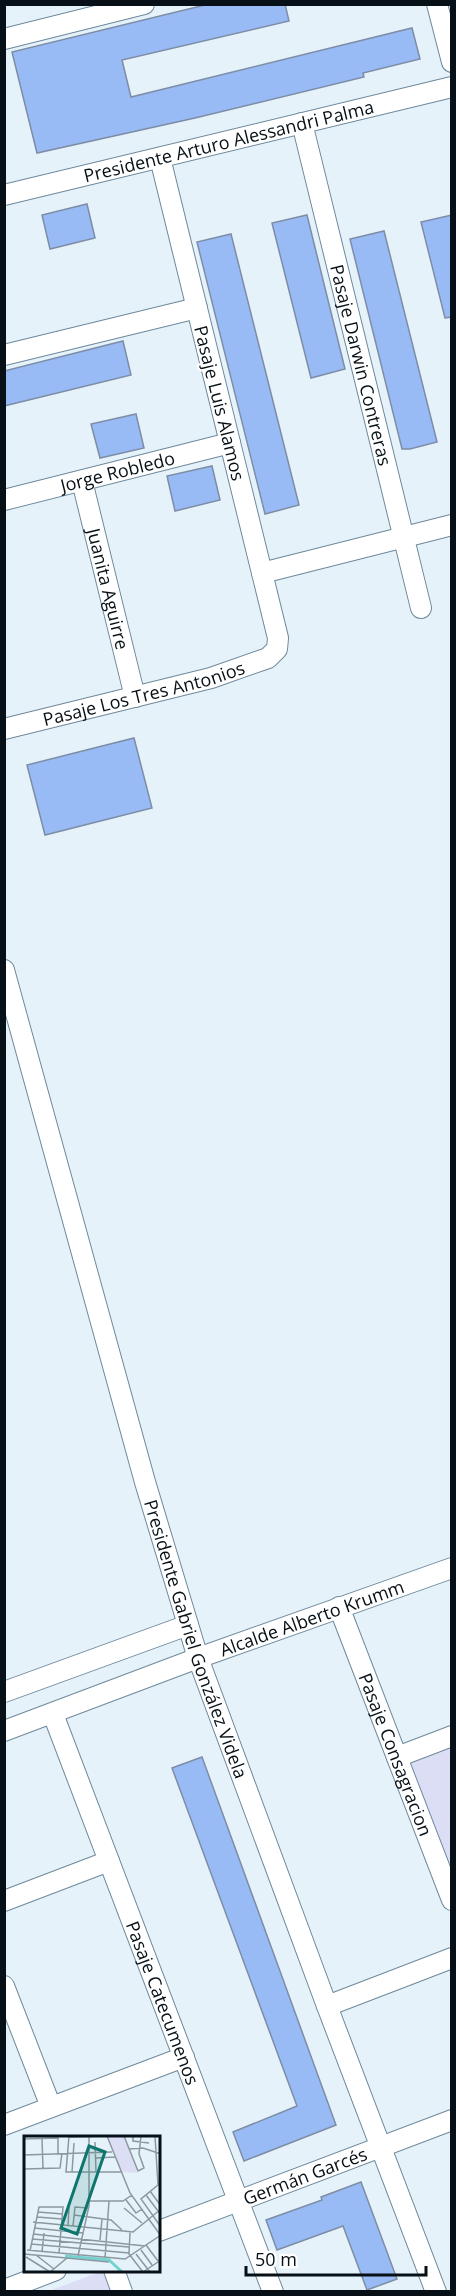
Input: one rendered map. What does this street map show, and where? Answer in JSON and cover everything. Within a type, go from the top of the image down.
[{"type":"street","points":[[4,39],[144,4]]},
{"type":"street","points":[[437,4],[452,62]]},
{"type":"street","name":"Presidente Arturo Alessandri Palma","points":[[4,195],[452,87]]},
{"type":"street","name":"Pasaje Darwin Contreras","points":[[302,123],[421,608]]},
{"type":"street","name":"Pasaje Luis Alamos","points":[[160,158],[278,638],[277,649]]},
{"type":"street","points":[[4,355],[197,308]]},
{"type":"street","name":"Jorge Robledo","points":[[4,500],[230,443]]},
{"type":"street","name":"Juanita Aguirre","points":[[82,481],[135,697]]},
{"type":"street","points":[[262,573],[452,525]]},
{"type":"street","name":"Pasaje Los Tres Antonios","points":[[4,729],[211,678],[268,658],[277,649]]},
{"type":"street","name":"Presidente Gabriel González Videla","points":[[4,970],[145,1482],[198,1658],[436,2292]]},
{"type":"street","name":"Alcalde Alberto Krumm","points":[[4,1731],[198,1658],[452,1568]]},
{"type":"street","name":"Pasaje Consagracion","points":[[339,1607],[452,1900]]},
{"type":"street","points":[[4,1692],[188,1625]]},
{"type":"street","name":"Pasaje Catecumenos","points":[[53,1714],[273,2292]]},
{"type":"street","points":[[397,1757],[452,1736]]},
{"type":"street","points":[[4,1902],[109,1861]]},
{"type":"street","points":[[327,2006],[452,1958]]},
{"type":"street","points":[[4,1986],[51,2108]]},
{"type":"street","points":[[4,2125],[184,2057]]},
{"type":"street","name":"Germán Garcés","points":[[160,2231],[452,2120]]},
{"type":"street","points":[[4,2290],[53,2272]]},
{"type":"street","points":[[114,2272],[122,2292]]},
{"type":"street","points":[[442,2292],[452,2288]]},
{"type":"shaded area","points":[[451,1744],[451,1882],[407,1767],[412,1759]]},
{"type":"shaded area","points":[[102,2272],[111,2291],[49,2291]]},
{"type":"building","points":[[209,4],[285,4],[289,21],[122,60],[131,97],[412,28],[420,59],[363,73],[364,77],[37,153],[12,52]]},
{"type":"building","points":[[87,204],[95,238],[50,249],[42,215]]},
{"type":"building","points":[[307,215],[345,369],[311,378],[272,223]]},
{"type":"building","points":[[452,215],[452,317],[445,318],[421,222]]},
{"type":"building","points":[[384,231],[437,442],[410,449],[402,449],[350,239]]},
{"type":"building","points":[[231,234],[299,505],[265,514],[197,242]]},
{"type":"building","points":[[123,341],[131,375],[4,406],[4,371]]},
{"type":"building","points":[[136,414],[144,448],[100,458],[91,424]]},
{"type":"building","points":[[212,466],[220,500],[175,511],[167,476]]},
{"type":"building","points":[[134,738],[152,808],[45,835],[27,765]]},
{"type":"building","points":[[202,1757],[336,2125],[244,2161],[233,2132],[297,2106],[172,1768]]},
{"type":"building","points":[[361,2182],[397,2279],[367,2290],[343,2226],[277,2250],[266,2220],[322,2200],[321,2197]]}]
